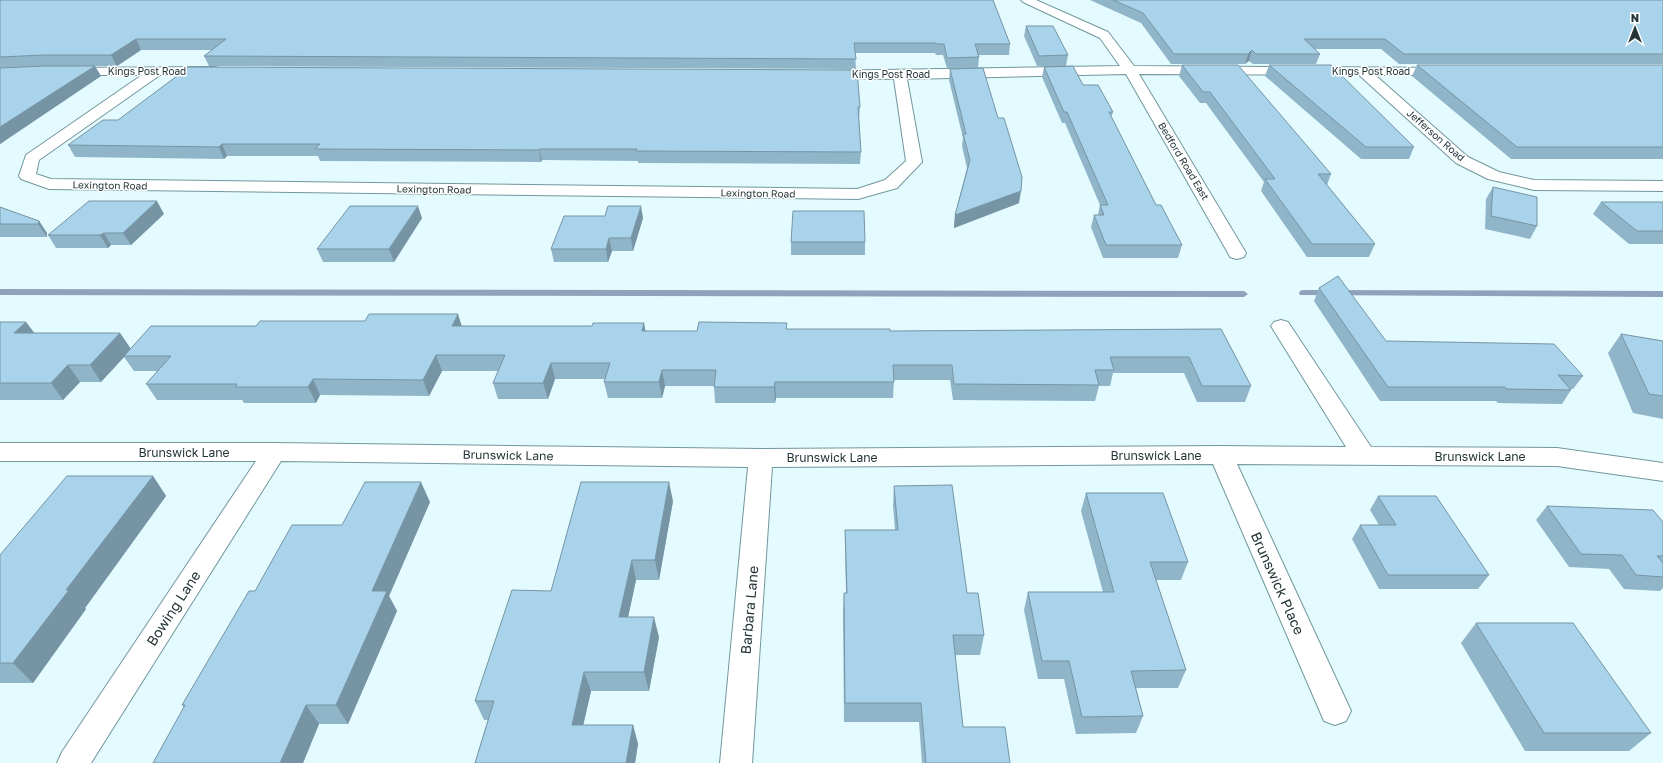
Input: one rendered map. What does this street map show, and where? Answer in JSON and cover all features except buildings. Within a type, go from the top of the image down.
[{"type":"street","name":"Bedford Road East","points":[[1027,0],[1104,35],[1130,70],[1237,253]]},
{"type":"street","name":"Kings Post Road","points":[[812,74],[900,75],[1130,70],[1458,71]]},
{"type":"street","name":"Kings Post Road","points":[[58,71],[229,71]]},
{"type":"street","name":"Lexington Road","points":[[157,71],[32,158],[27,176],[49,184],[858,194],[891,184],[914,162],[900,75]]},
{"type":"street","name":"Jefferson Road","points":[[1363,71],[1462,160],[1494,176],[1534,185],[1663,186]]},
{"type":"street","points":[[1281,326],[1364,456]]},
{"type":"street","name":"Brunswick Lane","points":[[0,452],[274,452],[761,458],[1221,455],[1557,457],[1663,472]]},
{"type":"street","name":"Bowing Lane","points":[[73,763],[274,452]]},
{"type":"street","name":"Brunswick Place","points":[[1221,455],[1335,711]]},
{"type":"street","name":"Barbara Lane","points":[[736,763],[761,458]]},
{"type":"waterway","points":[[0,292],[1244,294]]},
{"type":"waterway","points":[[1303,293],[1663,294]]}]
